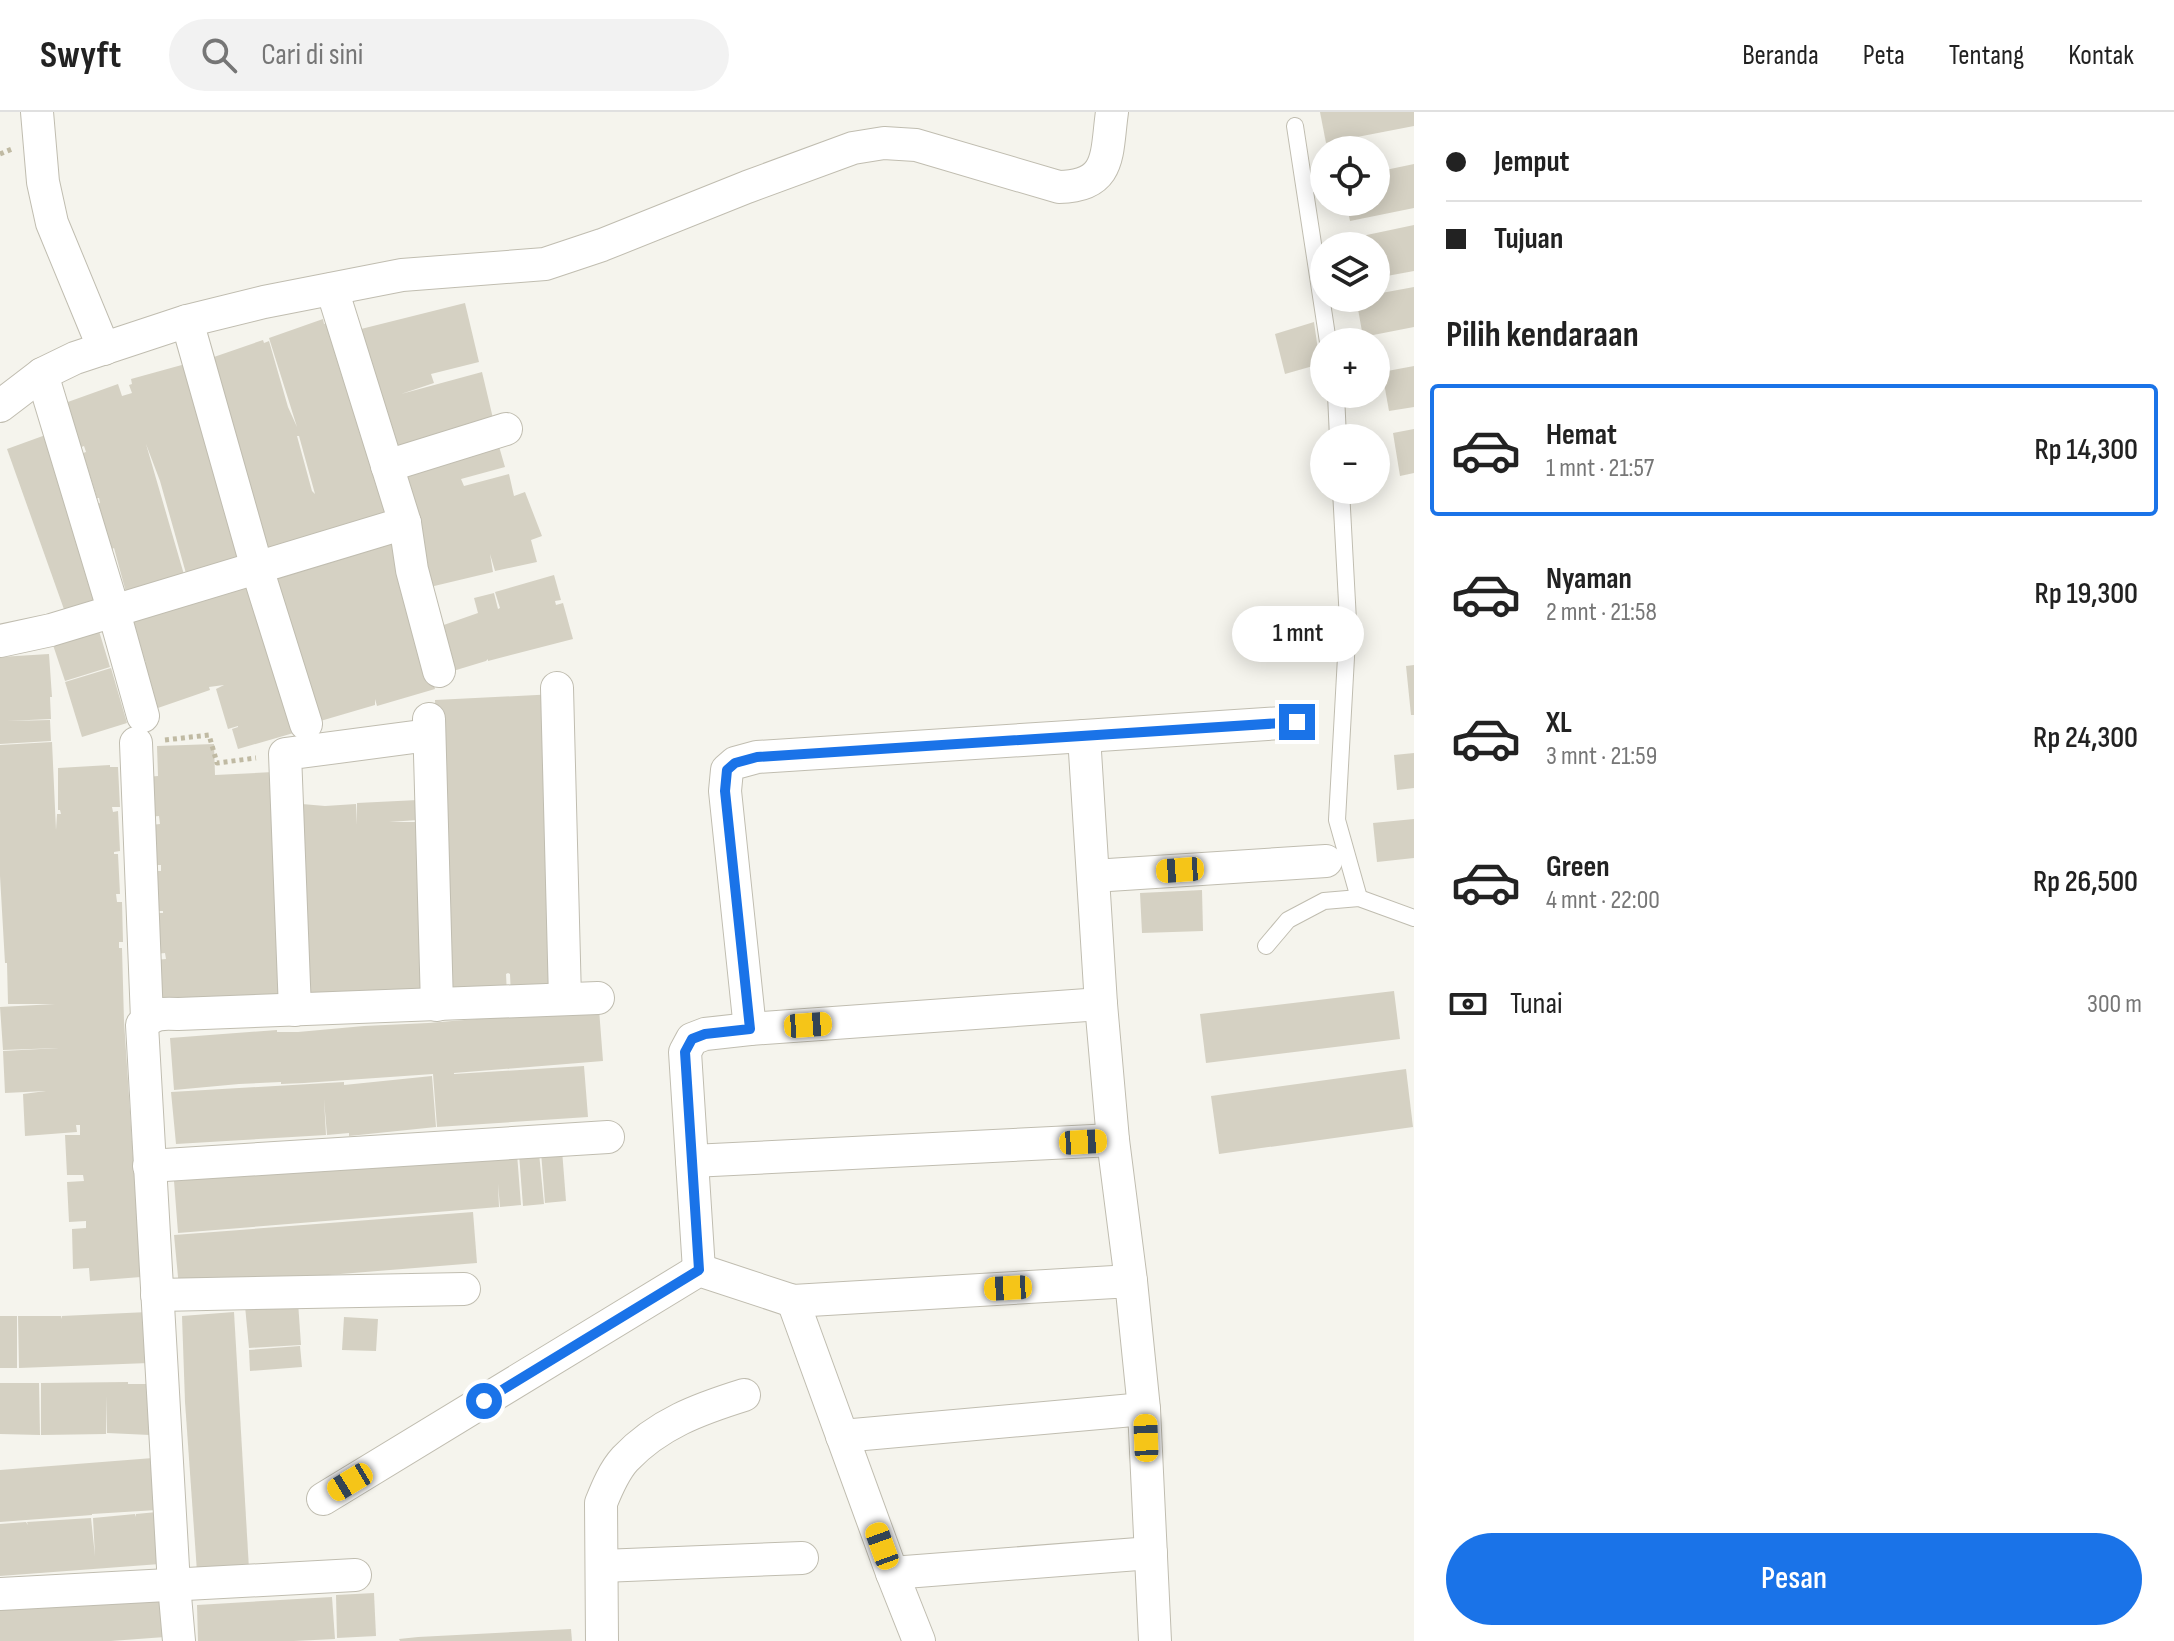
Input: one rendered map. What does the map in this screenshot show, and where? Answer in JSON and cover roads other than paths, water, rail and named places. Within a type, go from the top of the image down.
[{"type":"street","points":[[37,112],[43,182],[52,223],[104,349]]},
{"type":"street","points":[[0,406],[42,374],[75,358],[187,321],[264,302],[402,275],[545,264],[853,148],[884,143],[916,145],[1059,187],[1078,186],[1094,179],[1103,167],[1112,112]]},
{"type":"street","points":[[332,289],[405,523],[412,570],[439,671]]},
{"type":"street","points":[[187,321],[257,568],[306,724]]},
{"type":"street","points":[[42,374],[114,612],[140,730],[147,1019]]},
{"type":"street","points":[[387,466],[506,429]]},
{"type":"street","points":[[0,641],[114,612],[405,523]]},
{"type":"street","points":[[557,688],[565,999]]},
{"type":"street","points":[[750,1029],[725,791],[727,770],[735,763],[757,757],[1297,722]]},
{"type":"street","points":[[295,1010],[285,754],[429,727],[437,1005]]},
{"type":"street","points":[[1084,736],[1113,1140],[1144,1409],[1155,1641]]},
{"type":"street","points":[[1093,876],[1326,861]]},
{"type":"street","points":[[179,1641],[142,1025],[158,1013],[598,998]]},
{"type":"street","points":[[699,1270],[685,1052],[692,1039],[705,1034],[750,1029],[1101,1004]]},
{"type":"street","points":[[149,1166],[608,1137]]},
{"type":"street","points":[[692,1161],[1113,1140]]},
{"type":"street","points":[[323,1499],[699,1270],[793,1301],[1131,1281]]},
{"type":"street","points":[[157,1295],[464,1289]]},
{"type":"street","points":[[793,1301],[919,1641]]},
{"type":"street","points":[[602,1641],[601,1503],[610,1482],[624,1460],[660,1430],[696,1410],[744,1395]]},
{"type":"street","points":[[842,1436],[1144,1409]]},
{"type":"street","points":[[892,1573],[1151,1553]]},
{"type":"street","points":[[602,1566],[802,1558]]},
{"type":"street","points":[[0,1594],[355,1575]]},
{"type":"lane","points":[[1295,126],[1326,328]]},
{"type":"lane","points":[[1342,504],[1348,621],[1337,820],[1359,898]]},
{"type":"lane","points":[[1266,946],[1288,920],[1324,901],[1359,898],[1414,918]]}]
